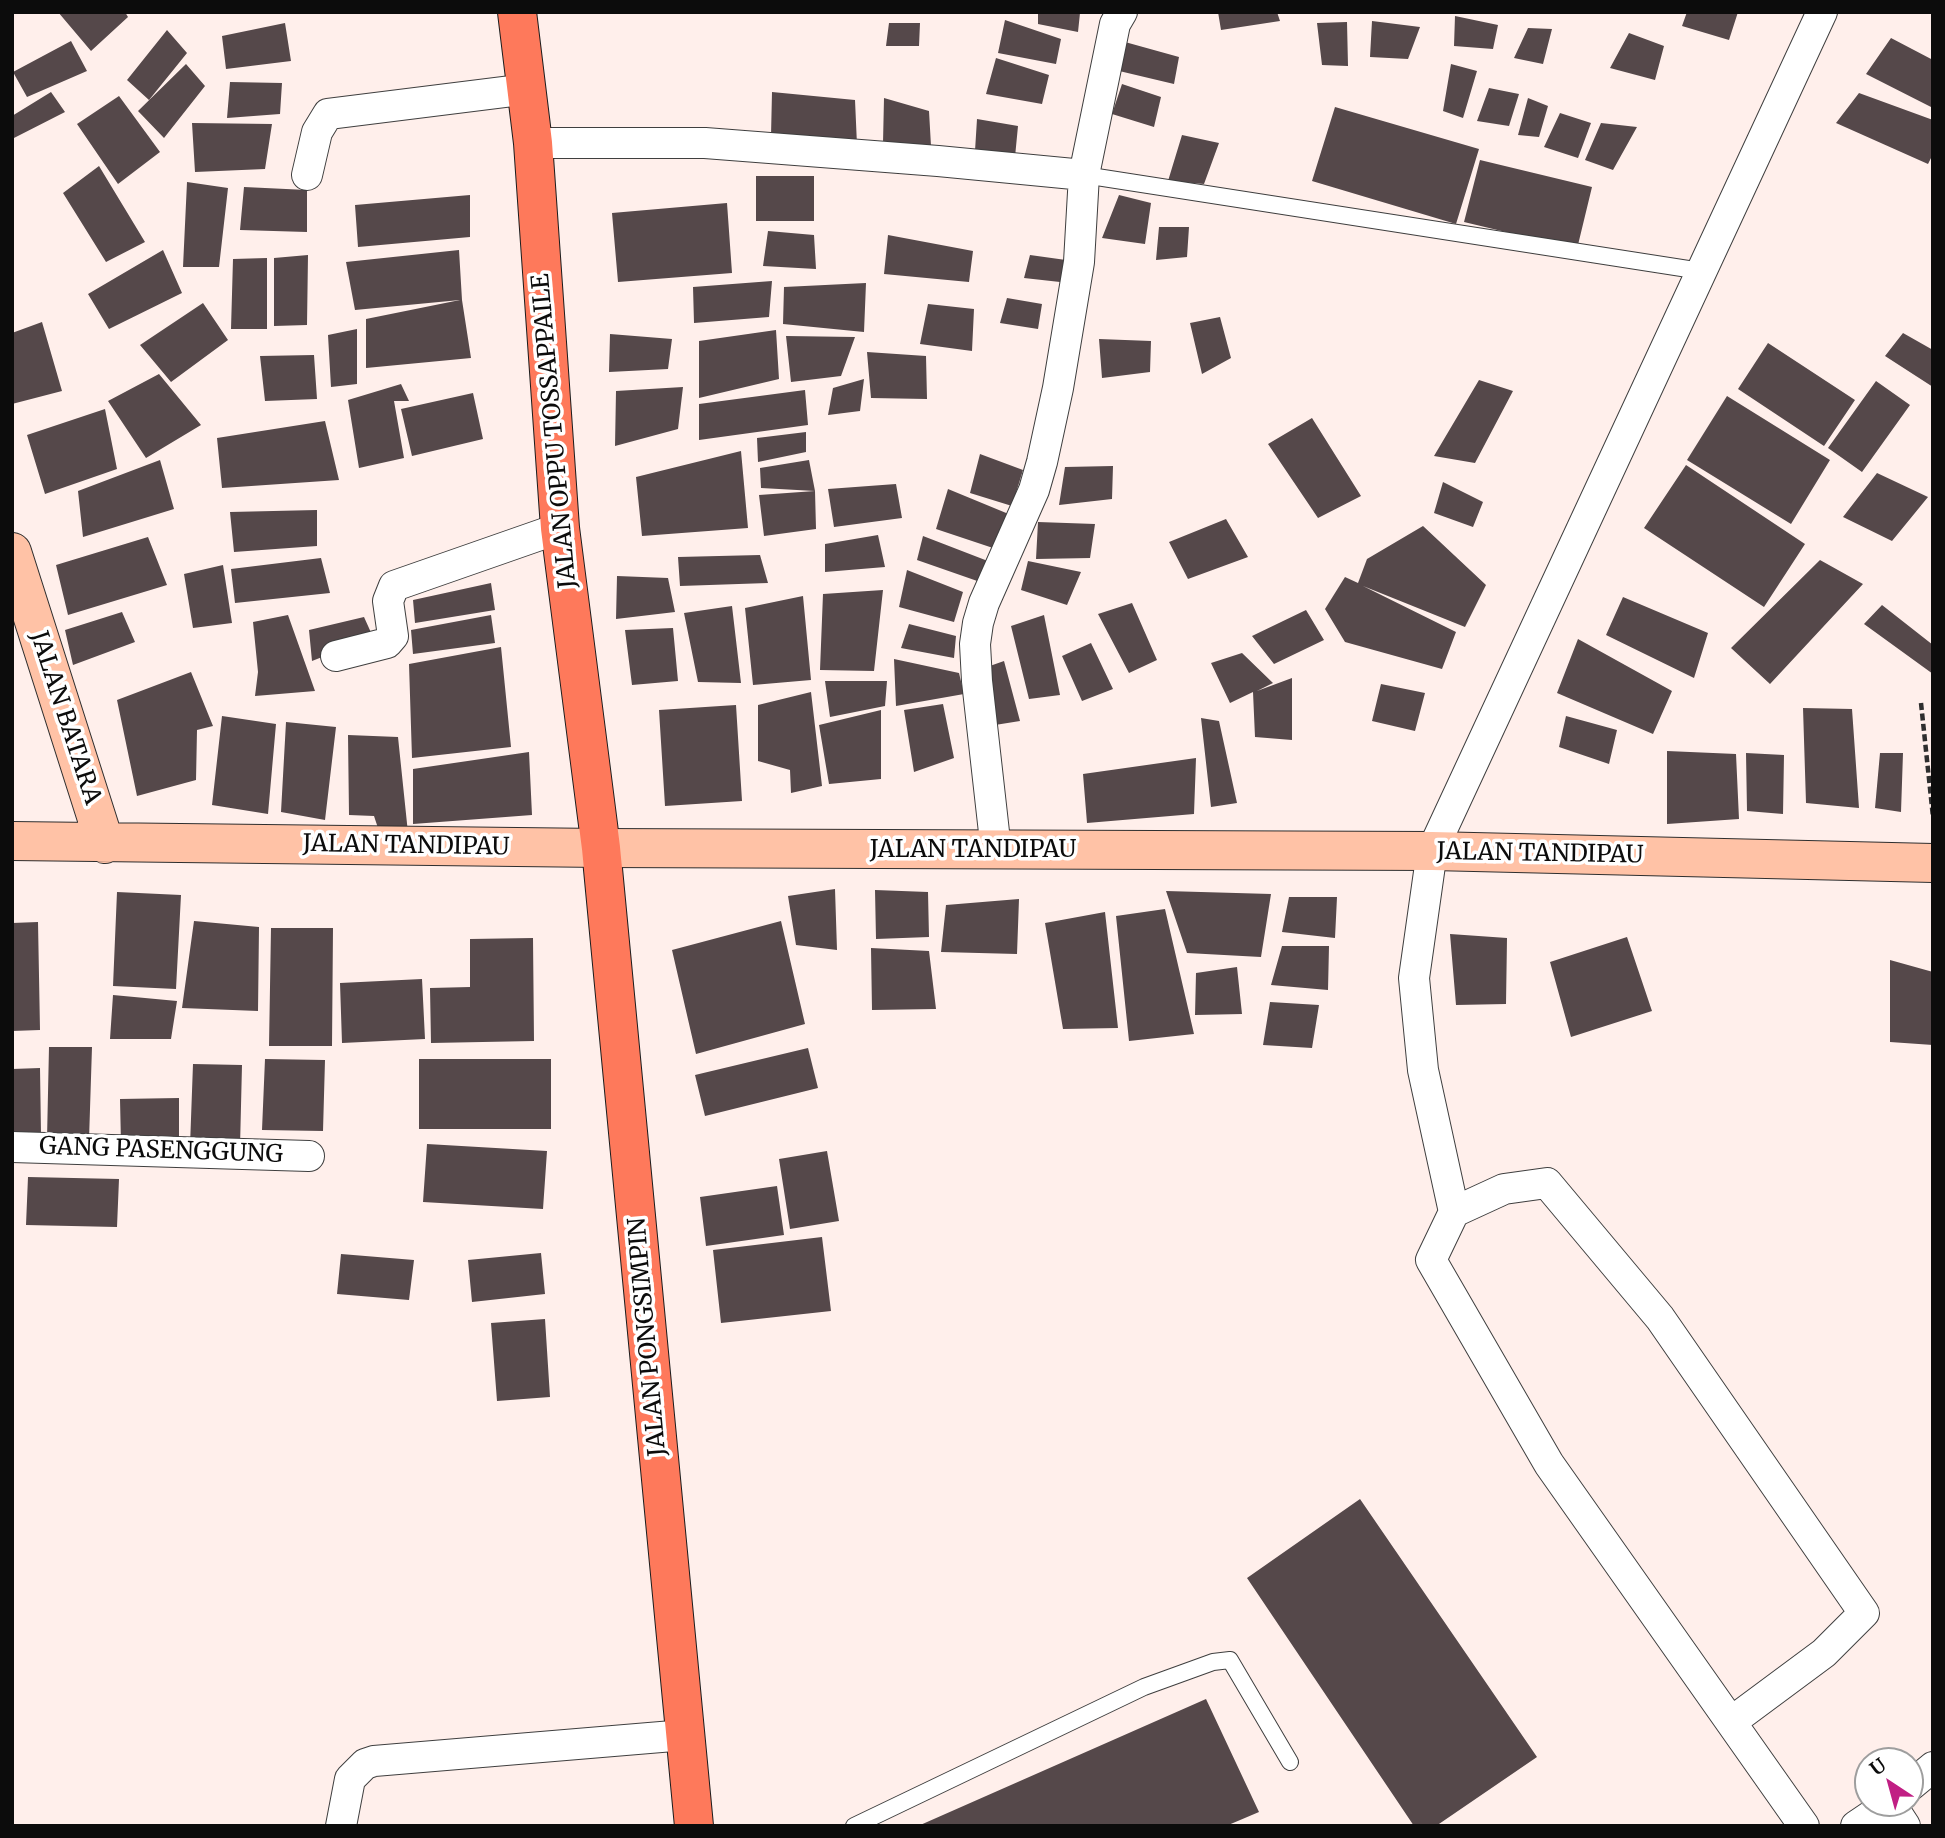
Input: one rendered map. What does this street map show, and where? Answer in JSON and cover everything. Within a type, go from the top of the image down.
[{"type":"main road","name":"JALAN OPPU TOSSAPPAILE","points":[[517,12],[533,143],[560,528],[601,848]]},
{"type":"main road","name":"JALAN PONGSIMPIN","points":[[601,848],[694,1826]]},
{"type":"street","points":[[996,850],[977,681],[975,644],[978,623],[984,603],[1034,490],[1042,462],[1058,388],[1079,262],[1084,175],[1115,24],[1122,12]]},
{"type":"street","points":[[1804,1826],[1549,1464],[1431,1260],[1454,1212],[1423,1070],[1414,978],[1432,851],[1822,12]]},
{"type":"street","points":[[307,175],[317,132],[328,114],[528,89]]},
{"type":"street","points":[[533,143],[705,143],[938,160],[1084,175]]},
{"type":"street","points":[[336,656],[387,643],[393,636],[388,601],[394,586],[560,528]]},
{"type":"street","name":"JALAN BATARA","points":[[12,552],[105,844]]},
{"type":"street","name":"JALAN TANDIPAU","points":[[12,841],[601,848],[1432,851],[1933,863]]},
{"type":"street","name":"GANG PASENGGUNG","points":[[12,1147],[309,1156]]},
{"type":"street","points":[[1454,1212],[1504,1189],[1547,1183],[1661,1318],[1864,1613],[1824,1653],[1731,1722]]},
{"type":"street","points":[[341,1826],[349,1779],[365,1764],[374,1761],[685,1735]]},
{"type":"lane","points":[[1084,175],[1701,271]]},
{"type":"lane","points":[[854,1826],[1144,1687],[1213,1662],[1230,1660],[1290,1762]]},
{"type":"path","points":[[1921,703],[1933,817]]},
{"type":"building","points":[[58,12],[125,12],[128,17],[91,51]]},
{"type":"building","points":[[1038,12],[1080,13],[1078,32],[1038,24]]},
{"type":"building","points":[[1218,12],[1277,12],[1280,21],[1221,30]]},
{"type":"building","points":[[1687,12],[1738,12],[1729,40],[1682,26]]},
{"type":"building","points":[[1455,16],[1498,25],[1493,49],[1454,46]]},
{"type":"building","points":[[1005,20],[1061,39],[1056,64],[998,53]]},
{"type":"building","points":[[1372,21],[1420,27],[1408,59],[1370,57]]},
{"type":"building","points":[[1347,22],[1348,66],[1322,65],[1317,23]]},
{"type":"building","points":[[285,23],[291,61],[226,69],[222,36]]},
{"type":"building","points":[[889,23],[920,23],[919,46],[886,46]]},
{"type":"building","points":[[1528,28],[1552,29],[1543,64],[1514,58]]},
{"type":"building","points":[[167,30],[187,53],[149,100],[127,80]]},
{"type":"building","points":[[1629,33],[1664,46],[1655,80],[1610,68]]},
{"type":"building","points":[[1891,38],[1933,60],[1933,108],[1866,74]]},
{"type":"building","points":[[71,41],[87,71],[27,97],[13,72]]},
{"type":"building","points":[[1125,42],[1179,57],[1174,84],[1115,70]]},
{"type":"building","points":[[996,58],[1049,75],[1042,104],[986,94]]},
{"type":"building","points":[[186,64],[205,86],[164,138],[138,111]]},
{"type":"building","points":[[1451,64],[1477,71],[1463,118],[1443,111]]},
{"type":"building","points":[[230,82],[282,83],[280,114],[227,118]]},
{"type":"building","points":[[1122,84],[1161,97],[1154,127],[1112,114]]},
{"type":"building","points":[[1489,88],[1519,94],[1509,126],[1477,121]]},
{"type":"building","points":[[51,92],[65,112],[12,139],[12,116]]},
{"type":"building","points":[[772,92],[855,100],[857,145],[771,136]]},
{"type":"building","points":[[1859,93],[1933,120],[1933,154],[1928,164],[1836,123]]},
{"type":"building","points":[[119,96],[160,152],[118,184],[77,124]]},
{"type":"building","points":[[884,98],[929,111],[931,146],[883,143]]},
{"type":"building","points":[[1528,98],[1548,106],[1539,137],[1518,135]]},
{"type":"building","points":[[1335,107],[1479,149],[1456,224],[1312,181]]},
{"type":"building","points":[[1560,113],[1591,123],[1578,158],[1544,147]]},
{"type":"building","points":[[977,119],[1018,126],[1015,157],[975,151]]},
{"type":"building","points":[[192,123],[272,124],[265,169],[195,172]]},
{"type":"building","points":[[1601,123],[1637,127],[1613,170],[1585,160]]},
{"type":"building","points":[[1182,135],[1219,143],[1204,184],[1168,181]]},
{"type":"building","points":[[1480,160],[1592,187],[1577,249],[1464,222]]},
{"type":"building","points":[[99,166],[145,242],[106,262],[63,193]]},
{"type":"building","points":[[756,176],[814,176],[814,221],[756,221]]},
{"type":"building","points":[[187,182],[228,188],[219,267],[183,267]]},
{"type":"building","points":[[244,187],[307,190],[307,232],[240,230]]},
{"type":"building","points":[[470,195],[470,237],[358,247],[355,205]]},
{"type":"building","points":[[1119,195],[1151,203],[1145,244],[1102,238]]},
{"type":"building","points":[[727,203],[732,273],[618,282],[612,213]]},
{"type":"building","points":[[1159,227],[1189,227],[1187,257],[1156,260]]},
{"type":"building","points":[[768,231],[814,235],[816,269],[763,266]]},
{"type":"building","points":[[888,235],[973,251],[969,282],[884,274]]},
{"type":"building","points":[[163,250],[182,293],[109,329],[88,294]]},
{"type":"building","points":[[459,250],[462,300],[471,358],[366,368],[366,319],[460,300],[355,310],[346,262]]},
{"type":"building","points":[[308,255],[307,325],[274,326],[274,258]]},
{"type":"building","points":[[1030,255],[1066,260],[1060,282],[1024,278]]},
{"type":"building","points":[[267,258],[267,329],[231,329],[233,259]]},
{"type":"building","points":[[772,281],[769,317],[694,323],[693,287]]},
{"type":"building","points":[[866,283],[864,332],[783,324],[784,287]]},
{"type":"building","points":[[1007,298],[1042,304],[1038,329],[1000,323]]},
{"type":"building","points":[[203,303],[228,340],[171,382],[140,345]]},
{"type":"building","points":[[928,304],[974,309],[972,351],[920,344]]},
{"type":"building","points":[[1220,317],[1231,358],[1202,374],[1190,323]]},
{"type":"building","points":[[42,322],[62,391],[12,404],[12,333]]},
{"type":"building","points":[[357,329],[357,384],[331,387],[328,335]]},
{"type":"building","points":[[776,330],[779,379],[699,398],[699,341]]},
{"type":"building","points":[[1903,333],[1933,350],[1933,387],[1885,356]]},
{"type":"building","points":[[610,334],[672,339],[668,369],[609,372]]},
{"type":"building","points":[[786,336],[855,337],[841,376],[791,382]]},
{"type":"building","points":[[1099,339],[1151,341],[1150,372],[1102,378]]},
{"type":"building","points":[[1768,343],[1855,400],[1824,446],[1738,389]]},
{"type":"building","points":[[867,352],[926,356],[927,399],[871,398]]},
{"type":"building","points":[[314,355],[317,399],[265,401],[260,356]]},
{"type":"building","points":[[159,374],[201,425],[146,458],[108,401]]},
{"type":"building","points":[[864,379],[860,411],[828,415],[833,388]]},
{"type":"building","points":[[1479,380],[1513,391],[1475,463],[1434,456]]},
{"type":"building","points":[[1876,381],[1910,405],[1862,472],[1828,448]]},
{"type":"building","points":[[401,384],[409,401],[394,401],[404,458],[359,468],[348,400]]},
{"type":"building","points":[[683,387],[678,429],[615,446],[616,391]]},
{"type":"building","points":[[805,390],[808,425],[699,440],[699,404]]},
{"type":"building","points":[[473,393],[483,439],[412,456],[401,409]]},
{"type":"building","points":[[1727,396],[1830,460],[1791,524],[1687,460]]},
{"type":"building","points":[[105,409],[117,469],[45,494],[27,435]]},
{"type":"building","points":[[1312,418],[1361,496],[1318,518],[1268,444]]},
{"type":"building","points":[[325,421],[339,480],[222,488],[217,438]]},
{"type":"building","points":[[806,432],[806,452],[758,462],[757,438]]},
{"type":"building","points":[[741,451],[748,528],[642,536],[636,477]]},
{"type":"building","points":[[980,454],[1023,470],[1012,506],[970,493]]},
{"type":"building","points":[[160,460],[174,509],[83,537],[78,491]]},
{"type":"building","points":[[809,460],[815,491],[761,488],[760,468]]},
{"type":"building","points":[[1686,465],[1805,544],[1764,607],[1644,528]]},
{"type":"building","points":[[1113,466],[1112,499],[1059,505],[1065,467]]},
{"type":"building","points":[[1877,473],[1928,497],[1892,541],[1843,517]]},
{"type":"building","points":[[1443,482],[1483,502],[1473,527],[1434,513]]},
{"type":"building","points":[[896,484],[902,518],[834,527],[828,489]]},
{"type":"building","points":[[948,489],[1011,515],[996,549],[936,529]]},
{"type":"building","points":[[815,491],[816,529],[764,536],[759,495]]},
{"type":"building","points":[[317,510],[317,546],[234,552],[230,512]]},
{"type":"building","points":[[1226,519],[1248,557],[1188,579],[1169,542]]},
{"type":"building","points":[[1038,522],[1095,524],[1090,558],[1036,559]]},
{"type":"building","points":[[1423,526],[1486,585],[1465,627],[1363,586],[1456,632],[1442,669],[1345,642],[1325,609],[1345,577],[1358,583],[1367,559]]},
{"type":"building","points":[[878,535],[885,567],[825,572],[825,544]]},
{"type":"building","points":[[923,536],[993,563],[983,583],[917,560]]},
{"type":"building","points":[[148,537],[167,585],[68,615],[56,565]]},
{"type":"building","points":[[760,555],[768,583],[680,586],[678,557]]},
{"type":"building","points":[[321,558],[330,593],[235,603],[231,569]]},
{"type":"building","points":[[1820,560],[1863,584],[1770,684],[1731,648]]},
{"type":"building","points":[[1028,561],[1081,572],[1067,605],[1021,590]]},
{"type":"building","points":[[223,565],[232,623],[193,628],[184,574]]},
{"type":"building","points":[[907,570],[963,592],[954,622],[899,607]]},
{"type":"building","points":[[617,576],[668,578],[675,612],[616,619]]},
{"type":"building","points":[[491,583],[495,610],[415,623],[413,600]]},
{"type":"building","points":[[883,590],[874,671],[820,670],[823,594]]},
{"type":"building","points":[[803,596],[811,680],[753,685],[745,608]]},
{"type":"building","points":[[1623,597],[1708,633],[1694,678],[1606,635]]},
{"type":"building","points":[[1132,603],[1157,660],[1129,673],[1098,614]]},
{"type":"building","points":[[1882,605],[1933,645],[1933,674],[1864,624]]},
{"type":"building","points":[[732,606],[741,683],[698,682],[684,613]]},
{"type":"building","points":[[1306,610],[1324,640],[1274,664],[1252,636]]},
{"type":"building","points":[[122,612],[135,642],[73,665],[65,630]]},
{"type":"building","points":[[288,615],[315,691],[255,696],[258,672],[253,622]]},
{"type":"building","points":[[491,615],[495,643],[413,654],[411,630]]},
{"type":"building","points":[[1044,615],[1060,695],[1029,699],[1011,626]]},
{"type":"building","points":[[364,617],[373,637],[312,661],[309,630]]},
{"type":"building","points":[[909,624],[956,636],[954,658],[901,648]]},
{"type":"building","points":[[673,628],[678,681],[632,685],[625,630]]},
{"type":"building","points":[[1578,639],[1672,691],[1653,734],[1557,693]]},
{"type":"building","points":[[1091,643],[1113,689],[1082,701],[1062,656]]},
{"type":"building","points":[[501,647],[511,747],[412,758],[409,664]]},
{"type":"building","points":[[1242,653],[1273,683],[1257,691],[1292,678],[1292,740],[1255,737],[1253,692],[1230,703],[1211,663]]},
{"type":"building","points":[[894,659],[959,673],[964,694],[896,706]]},
{"type":"building","points":[[1004,661],[1020,721],[995,725],[987,667]]},
{"type":"building","points":[[191,672],[213,726],[197,730],[196,780],[137,796],[117,700]]},
{"type":"building","points":[[825,681],[887,681],[885,706],[830,717]]},
{"type":"building","points":[[1381,684],[1425,693],[1415,731],[1372,721]]},
{"type":"building","points":[[811,692],[822,786],[791,793],[790,770],[758,761],[758,705]]},
{"type":"building","points":[[943,704],[954,758],[914,772],[904,710]]},
{"type":"building","points":[[736,705],[742,801],[665,806],[659,710]]},
{"type":"building","points":[[1803,708],[1852,709],[1859,808],[1806,803]]},
{"type":"building","points":[[881,710],[881,779],[829,784],[819,725]]},
{"type":"building","points":[[222,716],[276,724],[268,814],[212,805]]},
{"type":"building","points":[[1566,716],[1617,730],[1609,764],[1559,747]]},
{"type":"building","points":[[1201,718],[1219,721],[1237,803],[1211,807]]},
{"type":"building","points":[[286,722],[336,727],[325,820],[281,812]]},
{"type":"building","points":[[348,735],[398,737],[408,833],[379,831],[374,816],[349,815]]},
{"type":"building","points":[[1667,751],[1736,754],[1739,819],[1667,824]]},
{"type":"building","points":[[529,752],[532,815],[413,824],[413,769]]},
{"type":"building","points":[[1746,753],[1784,755],[1783,814],[1747,811]]},
{"type":"building","points":[[1880,753],[1903,753],[1901,812],[1875,808]]},
{"type":"building","points":[[1196,758],[1194,814],[1087,823],[1083,774]]},
{"type":"building","points":[[835,889],[837,950],[796,945],[788,896]]},
{"type":"building","points":[[875,890],[928,892],[929,937],[876,939]]},
{"type":"building","points":[[1166,891],[1271,894],[1261,957],[1187,953]]},
{"type":"building","points":[[117,892],[181,895],[176,989],[113,986]]},
{"type":"building","points":[[1289,897],[1337,897],[1335,938],[1282,932]]},
{"type":"building","points":[[1019,899],[1017,954],[941,952],[946,905]]},
{"type":"building","points":[[1165,909],[1194,1034],[1129,1041],[1116,916]]},
{"type":"building","points":[[1105,912],[1118,1028],[1063,1029],[1045,923]]},
{"type":"building","points":[[194,921],[259,927],[258,1011],[182,1008]]},
{"type":"building","points":[[781,921],[805,1024],[696,1054],[672,950]]},
{"type":"building","points":[[38,922],[40,1030],[12,1031],[12,923]]},
{"type":"building","points":[[271,928],[333,928],[332,1046],[269,1046]]},
{"type":"building","points":[[1450,934],[1507,938],[1506,1004],[1456,1005]]},
{"type":"building","points":[[1627,937],[1652,1011],[1571,1037],[1550,962]]},
{"type":"building","points":[[533,938],[534,1041],[431,1043],[430,988],[470,987],[470,939]]},
{"type":"building","points":[[1282,946],[1329,946],[1328,990],[1271,985]]},
{"type":"building","points":[[871,948],[929,951],[936,1009],[872,1010]]},
{"type":"building","points":[[1890,960],[1933,972],[1933,1045],[1890,1042]]},
{"type":"building","points":[[1237,967],[1242,1014],[1195,1015],[1196,973]]},
{"type":"building","points":[[422,979],[425,1039],[342,1043],[340,983]]},
{"type":"building","points":[[113,995],[177,1001],[171,1039],[110,1039]]},
{"type":"building","points":[[1270,1002],[1319,1005],[1312,1048],[1263,1045]]},
{"type":"building","points":[[49,1047],[92,1047],[89,1140],[47,1139]]},
{"type":"building","points":[[808,1048],[818,1088],[705,1116],[695,1075]]},
{"type":"building","points":[[265,1059],[325,1060],[323,1131],[262,1130]]},
{"type":"building","points":[[419,1059],[551,1059],[551,1129],[419,1129]]},
{"type":"building","points":[[193,1064],[242,1065],[240,1147],[190,1146]]},
{"type":"building","points":[[40,1068],[41,1134],[12,1135],[12,1069]]},
{"type":"building","points":[[179,1098],[179,1143],[121,1144],[120,1099]]},
{"type":"building","points":[[427,1144],[547,1151],[543,1209],[423,1202]]},
{"type":"building","points":[[827,1151],[839,1221],[790,1229],[779,1159]]},
{"type":"building","points":[[28,1177],[119,1179],[117,1227],[26,1225]]},
{"type":"building","points":[[777,1186],[784,1235],[706,1246],[700,1197]]},
{"type":"building","points":[[822,1237],[831,1311],[721,1323],[713,1250]]},
{"type":"building","points":[[541,1253],[545,1294],[472,1302],[468,1260]]},
{"type":"building","points":[[341,1254],[414,1260],[409,1300],[337,1294]]},
{"type":"building","points":[[545,1319],[550,1397],[497,1401],[491,1323]]},
{"type":"building","points":[[1360,1499],[1537,1757],[1436,1826],[1414,1826],[1247,1578]]},
{"type":"building","points":[[1206,1699],[1259,1812],[1226,1826],[918,1826]]}]
